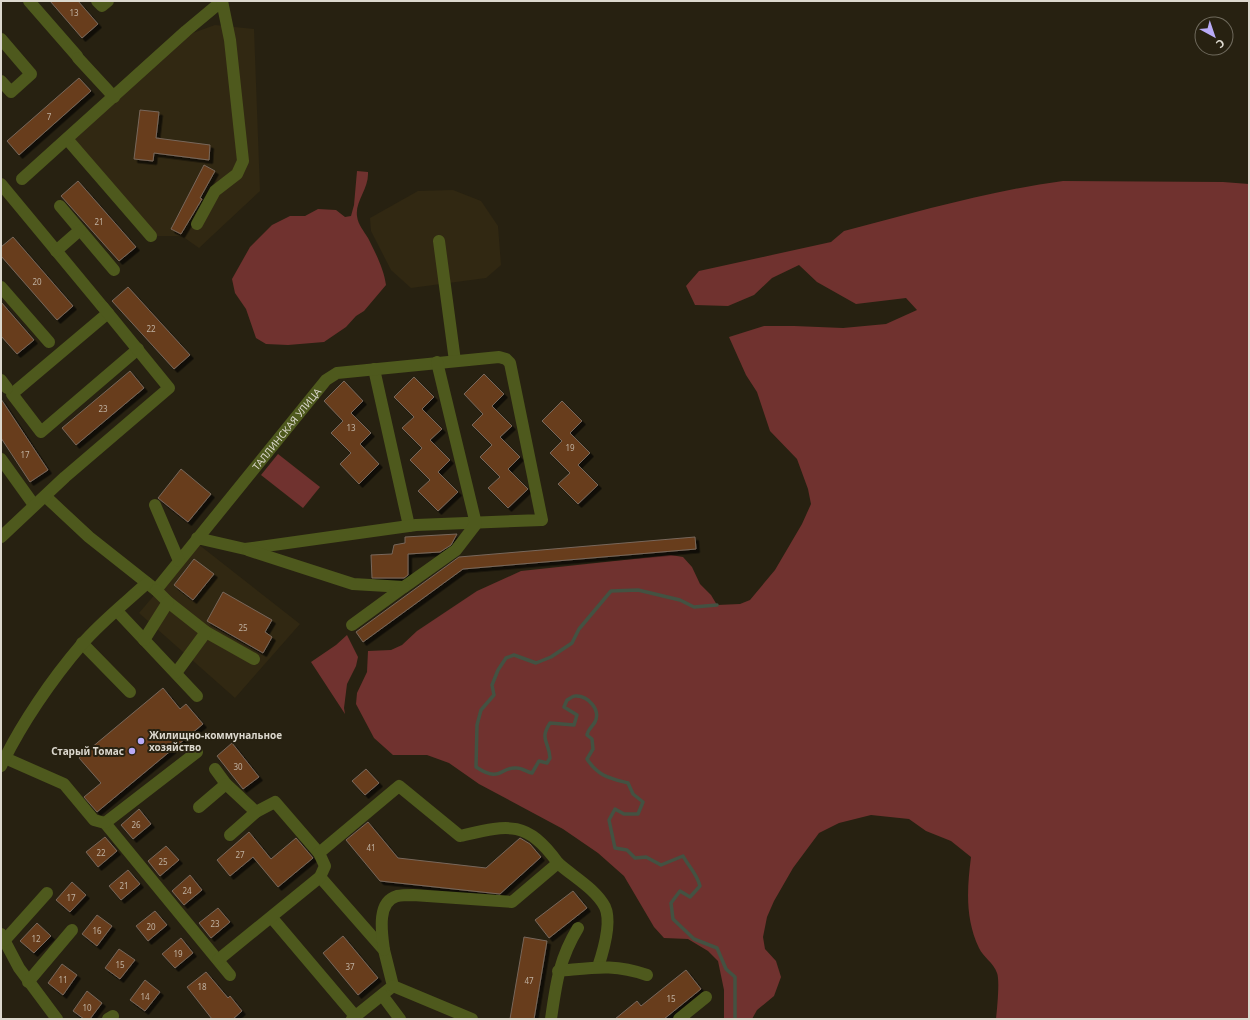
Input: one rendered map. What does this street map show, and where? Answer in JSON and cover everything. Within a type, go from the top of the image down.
[{"type":"street","points":[[29,1],[114,97]]},
{"type":"street","points":[[97,1],[102,6],[108,1]]},
{"type":"street","points":[[1,537],[34,505],[169,388],[56,250],[3,190],[20,180],[186,31],[222,1],[230,40],[243,161],[237,174],[215,192],[197,224]]},
{"type":"street","points":[[1,39],[32,74],[11,92],[1,81]]},
{"type":"street","points":[[67,139],[151,236]]},
{"type":"street","points":[[60,206],[114,270]]},
{"type":"street","points":[[56,250],[80,230]]},
{"type":"street","points":[[439,242],[455,360]]},
{"type":"street","points":[[1,287],[49,342]]},
{"type":"street","points":[[104,309],[7,388],[41,432],[138,350]]},
{"type":"street","name":"ТАЛЛИНСКАЯ УЛИЦА","points":[[3,762],[13,740],[82,644],[117,611],[151,586],[179,561],[326,380],[337,372],[455,360],[499,357],[506,358],[510,363],[542,520],[476,524]]},
{"type":"street","points":[[437,362],[476,524]]},
{"type":"street","points":[[374,369],[409,526]]},
{"type":"street","points":[[1,458],[34,505]]},
{"type":"street","points":[[45,496],[89,537],[206,632],[254,659]]},
{"type":"street","points":[[155,505],[179,561]]},
{"type":"street","points":[[245,549],[409,526],[476,524]]},
{"type":"street","points":[[352,625],[456,550],[476,524]]},
{"type":"street","points":[[197,538],[245,549],[353,584],[404,587]]},
{"type":"street","points":[[144,640],[168,602]]},
{"type":"street","points":[[117,611],[197,696]]},
{"type":"street","points":[[176,673],[206,632]]},
{"type":"street","points":[[82,644],[130,692]]},
{"type":"street","points":[[105,823],[197,752]]},
{"type":"street","points":[[3,762],[64,784],[94,820],[105,823],[230,975]]},
{"type":"street","points":[[215,769],[226,784],[256,812]]},
{"type":"street","points":[[199,808],[226,784]]},
{"type":"street","points":[[319,853],[399,786],[460,836],[502,828],[517,828],[529,833],[546,846],[558,863],[595,894],[605,907],[607,920],[606,942],[598,967]]},
{"type":"street","points":[[218,960],[272,918],[320,877],[325,866],[319,853],[275,802],[256,812],[230,835]]},
{"type":"street","points":[[393,986],[384,950],[382,914],[387,903],[396,896],[413,895],[512,902],[558,863]]},
{"type":"street","points":[[320,877],[384,950]]},
{"type":"street","points":[[47,893],[2,937],[28,982],[57,1019]]},
{"type":"street","points":[[272,918],[354,1017],[393,986]]},
{"type":"street","points":[[551,1019],[558,971],[569,942],[578,928]]},
{"type":"street","points":[[28,982],[72,930]]},
{"type":"street","points":[[558,971],[598,967],[618,967],[647,975]]},
{"type":"street","points":[[393,986],[472,1019]]},
{"type":"street","points":[[382,995],[400,1019]]},
{"type":"street","points":[[679,1019],[706,998]]},
{"type":"shaded area","points":[[215,25],[254,29],[260,191],[199,248],[182,236],[151,236],[67,139],[190,34]]},
{"type":"shaded area","points":[[357,171],[368,172],[368,178],[358,205],[357,216],[360,225],[379,261],[386,285],[364,311],[356,316],[346,327],[324,342],[288,345],[266,344],[256,338],[246,309],[235,293],[232,279],[250,247],[272,225],[290,216],[305,216],[318,209],[336,210],[345,217],[351,216],[354,205]]},
{"type":"shaded area","points":[[1063,181],[1223,182],[1249,184],[1249,1019],[996,1019],[998,977],[996,969],[979,948],[974,937],[969,914],[968,892],[971,857],[951,841],[926,831],[909,819],[871,815],[839,823],[819,833],[793,868],[774,901],[767,917],[763,937],[765,949],[776,961],[781,977],[774,996],[757,1010],[752,1019],[724,1019],[724,990],[718,961],[708,951],[688,939],[664,938],[654,927],[624,876],[598,853],[563,829],[479,784],[449,763],[427,755],[393,755],[374,738],[356,704],[357,693],[367,672],[368,651],[391,650],[402,645],[417,631],[477,591],[521,571],[671,555],[683,557],[692,567],[700,584],[711,595],[717,605],[740,604],[750,600],[775,570],[802,524],[811,504],[808,489],[797,459],[770,431],[757,392],[746,375],[729,337],[764,326],[843,328],[886,324],[917,310],[906,298],[856,304],[817,282],[799,265],[772,278],[754,295],[728,306],[695,305],[686,286],[699,271],[831,242],[844,231],[953,203],[1008,190]]},
{"type":"shaded area","points":[[453,190],[481,201],[498,226],[501,265],[486,278],[411,288],[391,270],[371,231],[370,218],[418,191]]},
{"type":"shaded area","points":[[278,454],[320,487],[303,508],[261,475]]},
{"type":"shaded area","points":[[198,544],[300,624],[235,698],[139,613]]},
{"type":"shaded area","points":[[347,635],[358,657],[356,666],[347,684],[344,708],[345,714],[311,662],[336,645]]},
{"type":"building","points":[[50,1],[78,1],[98,24],[82,38]]},
{"type":"building","points":[[79,78],[91,91],[19,155],[7,141]]},
{"type":"building","points":[[140,110],[159,112],[156,138],[210,145],[209,160],[154,153],[153,161],[134,159]]},
{"type":"building","points":[[204,165],[215,171],[200,198],[202,199],[181,234],[171,229]]},
{"type":"building","points":[[78,181],[136,247],[119,261],[61,196]]},
{"type":"building","points":[[13,237],[73,306],[57,320],[1,256],[1,247]]},
{"type":"building","points":[[128,287],[190,355],[174,369],[112,301]]},
{"type":"building","points":[[1,302],[34,340],[17,354],[1,336]]},
{"type":"building","points":[[130,371],[144,388],[76,445],[62,428]]},
{"type":"building","points":[[484,374],[504,394],[492,406],[512,426],[500,437],[520,457],[508,469],[528,489],[508,508],[488,488],[500,477],[480,457],[492,445],[472,425],[483,414],[464,394]]},
{"type":"building","points":[[414,377],[434,397],[422,409],[442,429],[430,440],[450,460],[438,472],[458,492],[438,511],[418,491],[430,480],[410,460],[422,448],[402,428],[414,417],[394,397]]},
{"type":"building","points":[[344,381],[363,401],[351,413],[371,433],[360,444],[379,464],[359,484],[340,464],[351,453],[331,433],[343,421],[324,401]]},
{"type":"building","points":[[1,399],[48,470],[30,482],[1,438]]},
{"type":"building","points":[[562,401],[582,421],[570,433],[590,453],[578,465],[598,485],[578,504],[558,484],[570,473],[550,453],[562,441],[542,421]]},
{"type":"building","points":[[181,469],[211,494],[188,522],[158,498]]},
{"type":"building","points":[[457,534],[451,545],[440,552],[408,554],[408,575],[404,578],[372,578],[371,555],[392,554],[394,545],[405,543],[405,537]]},
{"type":"building","points":[[695,537],[696,549],[463,569],[363,642],[356,632],[459,557]]},
{"type":"building","points":[[194,559],[214,574],[193,600],[174,585]]},
{"type":"building","points":[[223,592],[272,620],[265,632],[272,637],[263,653],[207,621]]},
{"type":"building","name":"Жилищно-коммунальное хозяйство","points":[[163,688],[180,709],[186,704],[203,724],[97,812],[84,797],[101,783],[79,758]]},
{"type":"building","points":[[232,743],[259,777],[243,789],[217,756]]},
{"type":"building","points":[[366,769],[379,783],[365,795],[352,781]]},
{"type":"building","points":[[139,809],[151,824],[133,839],[121,825]]},
{"type":"building","points":[[368,822],[398,858],[486,868],[520,838],[530,844],[541,857],[500,894],[380,881],[346,840]]},
{"type":"building","points":[[249,832],[271,859],[296,838],[313,858],[278,887],[253,857],[230,876],[217,860]]},
{"type":"building","points":[[105,837],[117,851],[98,867],[86,852]]},
{"type":"building","points":[[166,846],[179,860],[160,876],[148,861]]},
{"type":"building","points":[[128,870],[140,884],[121,900],[109,886]]},
{"type":"building","points":[[190,875],[202,890],[184,905],[172,891]]},
{"type":"building","points":[[72,882],[86,895],[70,912],[56,900]]},
{"type":"building","points":[[573,891],[587,908],[549,938],[535,920]]},
{"type":"building","points":[[218,908],[230,922],[211,938],[199,923]]},
{"type":"building","points":[[155,911],[167,925],[148,941],[136,926]]},
{"type":"building","points":[[97,915],[112,926],[97,946],[82,934]]},
{"type":"building","points":[[37,923],[51,936],[34,953],[20,941]]},
{"type":"building","points":[[343,936],[378,978],[358,995],[323,953]]},
{"type":"building","points":[[524,937],[547,941],[534,1019],[510,1019]]},
{"type":"building","points":[[181,938],[193,953],[175,968],[162,954]]},
{"type":"building","points":[[119,949],[135,960],[120,979],[105,968]]},
{"type":"building","points":[[62,964],[77,975],[63,995],[48,983]]},
{"type":"building","points":[[686,970],[701,989],[664,1019],[615,1019],[637,1001],[641,1006]]},
{"type":"building","points":[[206,972],[228,998],[230,996],[242,1011],[233,1019],[212,1019],[187,987]]},
{"type":"building","points":[[145,980],[160,992],[145,1011],[130,1000]]},
{"type":"building","points":[[87,991],[102,1003],[90,1019],[84,1019],[73,1011]]},
{"type":"waterway","points":[[717,605],[694,607],[680,600],[638,590],[611,591],[579,629],[572,643],[551,657],[536,663],[514,655],[506,658],[498,670],[492,685],[494,695],[481,710],[477,725],[476,767],[491,774],[500,773],[511,768],[519,768],[532,773],[539,761],[547,763],[550,758],[545,737],[545,733],[550,723],[574,725],[577,715],[564,707],[567,700],[575,696],[580,696],[589,701],[595,708],[596,717],[595,722],[587,735],[592,739],[593,749],[587,759],[591,765],[604,776],[628,783],[633,794],[643,802],[638,814],[624,814],[615,809],[609,820],[615,848],[627,850],[635,858],[646,857],[661,865],[683,856],[695,874],[700,886],[690,897],[680,891],[671,903],[673,919],[694,939],[717,948],[726,969],[735,977],[735,1019]]},
{"type":"place","name":"Жилищно-коммунальное хозяйство","points":[[141,741]]},
{"type":"place","name":"Старый Томас","points":[[132,751]]}]
